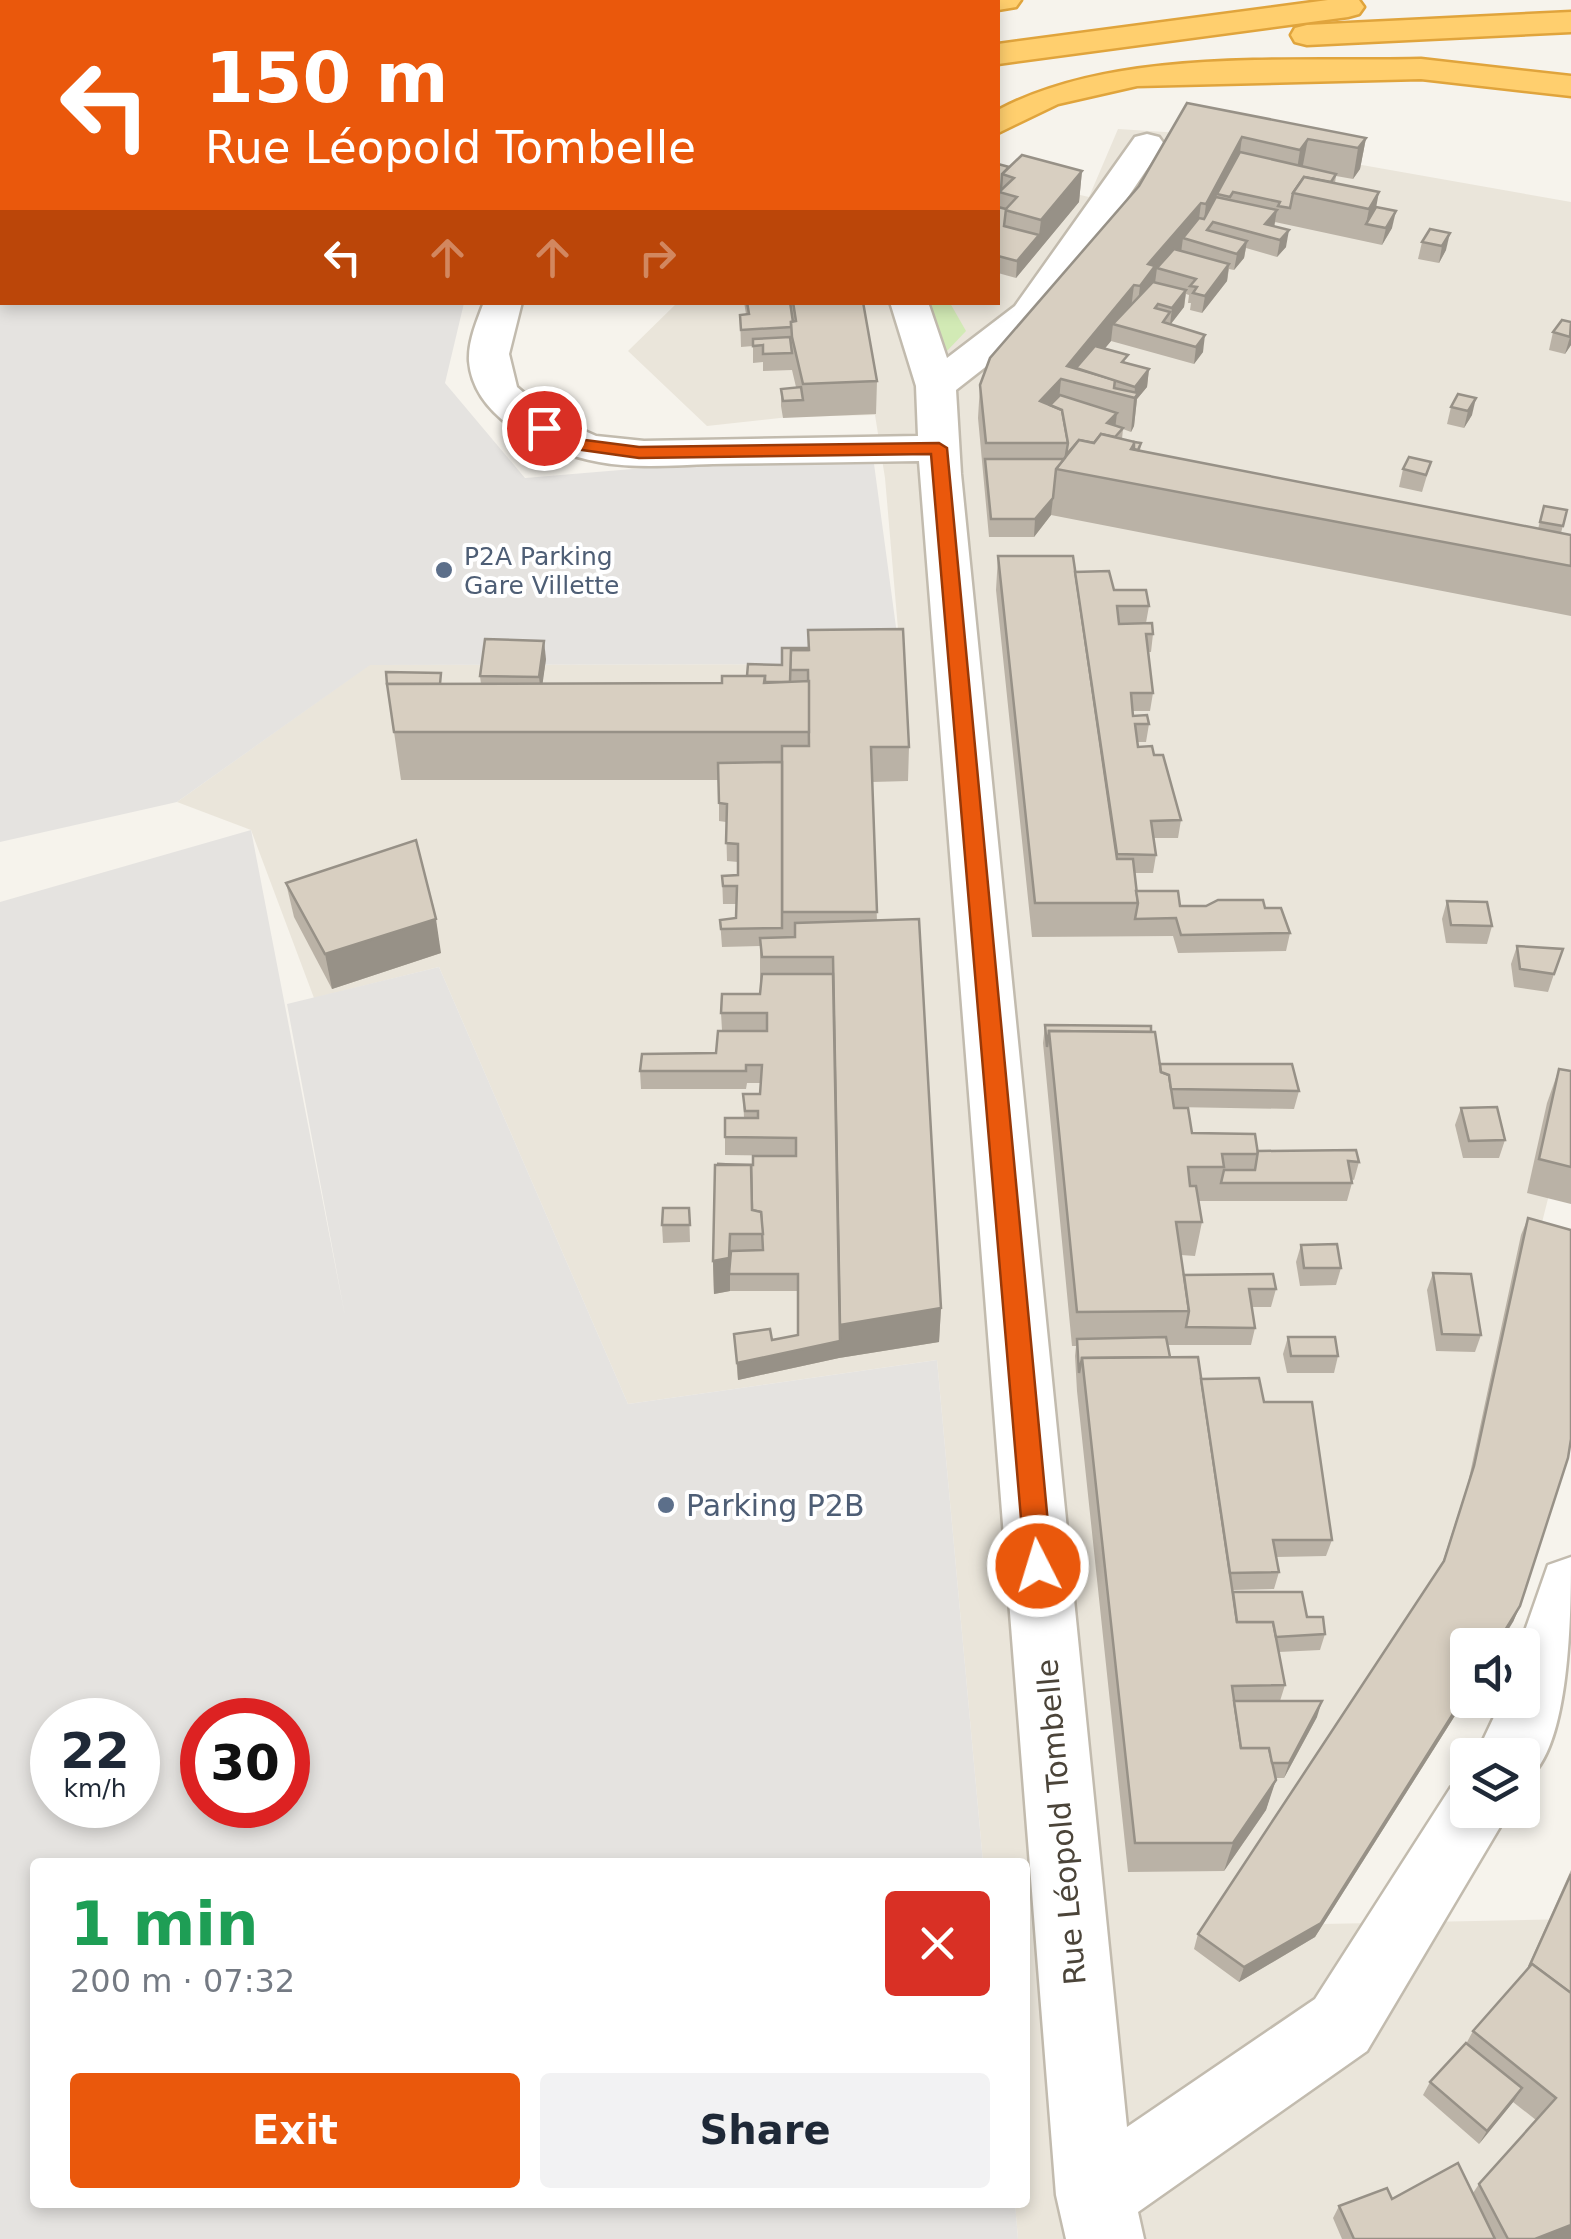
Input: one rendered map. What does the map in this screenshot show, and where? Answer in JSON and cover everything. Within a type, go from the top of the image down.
[{"type":"highway","points":[[1000,26],[1208,0]]},
{"type":"highway","points":[[1000,54],[1397,11],[1571,22]]},
{"type":"highway","points":[[1000,122],[1047,96],[1137,76],[1422,69],[1571,86]]},
{"type":"street","points":[[936,386],[1013,308],[1147,144]]},
{"type":"street","points":[[502,305],[491,338],[489,363],[498,388],[512,405],[544,428],[581,445],[639,452],[939,448]]},
{"type":"street","name":"Rue Léopold Tombelle","points":[[910,305],[936,386],[1100,2217]]},
{"type":"street","points":[[1521,1738],[1571,1585]]},
{"type":"street","points":[[1100,2217],[1341,2025],[1464,1828]]},
{"type":"shaded area","points":[[1118,129],[1181,133],[1571,202],[1571,1107],[1439,1633],[1271,1925],[1571,1919],[1571,2239],[1018,2239],[1015,2208],[1030,2208],[1030,1858],[983,1858],[937,1360],[628,1404],[439,967],[314,998],[251,830],[177,802],[369,665],[901,664],[885,478],[875,415],[789,417],[707,426],[628,351],[675,305],[1000,305],[1000,176],[1089,197]]},
{"type":"shaded area","name":"P2A Parking Gare Villette","points":[[0,305],[464,305],[445,383],[525,478],[872,449],[901,664],[370,665],[177,802],[0,842]]},
{"type":"shaded area","name":"Parking P2B","points":[[251,830],[345,1316],[287,1004],[439,967],[628,1404],[937,1360],[983,1858],[30,1858],[30,2208],[1015,2208],[1018,2239],[0,2239],[0,902]]},
{"type":"green space","points":[[926,305],[951,305],[966,331],[946,352],[938,354]]},
{"type":"building","points":[[1187,103],[1366,138],[1358,148],[1308,139],[1300,150],[1242,137],[1206,204],[1201,203],[1148,264],[1155,266],[1140,286],[1134,285],[1067,366],[1115,380],[1114,388],[1138,393],[1135,398],[1061,379],[1040,401],[1062,410],[1068,443],[986,443],[980,385],[990,358],[1139,186]]},
{"type":"building","points":[[1240,152],[1336,174],[1331,182],[1304,177],[1293,193],[1290,208],[1278,206],[1280,202],[1233,192],[1230,197],[1217,194]]},
{"type":"building","points":[[1022,155],[1082,171],[1041,220],[1005,210],[1017,197],[1000,192],[1014,178],[1002,174]]},
{"type":"building","points":[[1000,165],[1009,167],[1002,174],[1001,190]]},
{"type":"building","points":[[1304,177],[1379,192],[1369,209],[1293,193]]},
{"type":"building","points":[[1216,197],[1277,210],[1265,224],[1289,230],[1280,240],[1213,222],[1207,230],[1247,241],[1237,254],[1183,238],[1199,218],[1204,219]]},
{"type":"building","points":[[1376,207],[1396,211],[1386,228],[1366,224]]},
{"type":"building","points":[[1000,208],[1006,209],[1004,226],[1039,235],[1017,261],[1000,257]]},
{"type":"building","points":[[1430,229],[1450,233],[1442,246],[1422,242]]},
{"type":"building","points":[[1174,249],[1229,264],[1205,296],[1193,293],[1197,287],[1190,286],[1196,279],[1157,268]]},
{"type":"building","points":[[1153,282],[1186,290],[1172,308],[1158,304],[1155,308],[1170,312],[1163,322],[1205,335],[1196,347],[1113,324]]},
{"type":"building","points":[[748,305],[790,305],[793,322],[791,327],[741,330],[740,315],[749,314]]},
{"type":"building","points":[[793,305],[864,305],[877,381],[803,384],[792,337],[791,322],[796,321]]},
{"type":"building","points":[[1562,320],[1571,322],[1570,337],[1553,332]]},
{"type":"building","points":[[790,337],[792,353],[763,354],[763,345],[753,346],[753,339]]},
{"type":"building","points":[[1095,346],[1128,355],[1122,362],[1149,369],[1135,387],[1076,368]]},
{"type":"building","points":[[801,387],[803,400],[783,401],[781,389]]},
{"type":"building","points":[[1458,394],[1476,398],[1468,411],[1451,407]]},
{"type":"building","points":[[1060,395],[1117,413],[1107,423],[1123,428],[1115,437],[1101,434],[1094,443],[1079,440],[1066,455],[1068,443],[1062,410],[1050,405]]},
{"type":"building","points":[[1101,434],[1135,442],[1131,449],[1571,535],[1571,566],[1056,469],[1079,440],[1094,443]]},
{"type":"building","points":[[1409,457],[1431,462],[1426,475],[1403,469]]},
{"type":"building","points":[[985,459],[1064,459],[1056,469],[1053,498],[1035,519],[991,519]]},
{"type":"building","points":[[1544,506],[1567,510],[1563,526],[1540,522]]},
{"type":"building","points":[[998,556],[1073,556],[1117,859],[1133,859],[1138,903],[1035,903]]},
{"type":"building","points":[[1109,571],[1114,590],[1146,590],[1149,606],[1117,606],[1119,624],[1152,623],[1153,634],[1146,634],[1153,693],[1131,693],[1133,716],[1147,715],[1149,724],[1135,724],[1138,747],[1152,746],[1154,755],[1163,755],[1181,820],[1151,821],[1156,855],[1117,854],[1075,572]]},
{"type":"building","points":[[903,629],[909,747],[871,747],[877,912],[782,912],[782,746],[809,746],[808,670],[790,670],[791,650],[809,650],[808,630]]},
{"type":"building","points":[[485,639],[544,641],[539,677],[480,676]]},
{"type":"building","points":[[782,648],[808,648],[791,650],[790,682],[765,682],[765,676],[747,676],[748,664],[782,665]]},
{"type":"building","points":[[386,672],[441,673],[440,684],[387,684]]},
{"type":"building","points":[[722,676],[765,676],[764,683],[809,681],[809,732],[394,732],[387,684],[722,683]]},
{"type":"building","points":[[782,762],[782,928],[721,929],[720,920],[736,918],[737,886],[723,886],[722,876],[738,875],[738,844],[726,843],[727,804],[719,803],[718,763]]},
{"type":"building","points":[[416,840],[436,919],[325,954],[286,883]]},
{"type":"building","points":[[1136,891],[1178,891],[1180,906],[1206,906],[1218,900],[1263,900],[1265,908],[1281,908],[1290,933],[1181,935],[1176,918],[1135,919]]},
{"type":"building","points":[[1447,901],[1487,902],[1492,926],[1451,925]]},
{"type":"building","points":[[919,919],[941,1308],[840,1325],[833,957],[762,957],[760,938],[795,937],[795,923]]},
{"type":"building","points":[[1517,946],[1563,949],[1554,974],[1520,969]]},
{"type":"building","points":[[762,974],[833,974],[840,1341],[737,1363],[734,1334],[770,1329],[772,1340],[798,1335],[798,1274],[729,1274],[731,1251],[763,1250],[761,1212],[752,1210],[751,1165],[717,1164],[753,1165],[753,1156],[796,1156],[796,1138],[725,1137],[725,1118],[758,1118],[758,1111],[745,1111],[743,1094],[760,1094],[762,1065],[746,1065],[746,1071],[640,1071],[642,1054],[716,1053],[718,1031],[767,1031],[767,1013],[721,1013],[722,994],[760,994]]},
{"type":"building","points":[[1045,1025],[1151,1026],[1151,1032],[1049,1031],[1047,1047]]},
{"type":"building","points":[[1049,1031],[1155,1032],[1161,1072],[1169,1075],[1174,1108],[1188,1108],[1192,1133],[1255,1134],[1258,1154],[1222,1154],[1224,1167],[1188,1167],[1190,1186],[1196,1186],[1202,1222],[1176,1222],[1189,1311],[1077,1312]]},
{"type":"building","points":[[1160,1064],[1292,1064],[1299,1091],[1171,1089],[1169,1075],[1161,1072]]},
{"type":"building","points":[[1559,1069],[1571,1071],[1571,1167],[1539,1159]]},
{"type":"building","points":[[1497,1107],[1505,1140],[1469,1141],[1461,1108]]},
{"type":"building","points":[[1356,1150],[1359,1162],[1348,1161],[1352,1183],[1221,1183],[1224,1170],[1255,1170],[1258,1151]]},
{"type":"building","points":[[715,1165],[751,1165],[752,1210],[761,1212],[763,1234],[730,1234],[729,1258],[713,1261]]},
{"type":"building","points":[[663,1208],[689,1208],[690,1225],[662,1225]]},
{"type":"building","points":[[1528,1218],[1571,1230],[1571,1439],[1520,1606],[1506,1628],[1450,1628],[1450,1718],[1321,1923],[1244,1967],[1198,1934],[1444,1561],[1474,1466]]},
{"type":"building","points":[[1337,1244],[1341,1268],[1304,1268],[1301,1245]]},
{"type":"building","points":[[1433,1273],[1471,1274],[1481,1335],[1442,1334]]},
{"type":"building","points":[[1273,1274],[1276,1289],[1249,1289],[1255,1328],[1186,1327],[1189,1311],[1184,1275]]},
{"type":"building","points":[[1166,1337],[1170,1357],[1082,1358],[1079,1373],[1077,1339]]},
{"type":"building","points":[[1288,1337],[1335,1337],[1338,1356],[1291,1356]]},
{"type":"building","points":[[1198,1357],[1237,1622],[1273,1622],[1285,1685],[1232,1686],[1241,1748],[1269,1748],[1276,1780],[1233,1843],[1135,1843],[1082,1358]]},
{"type":"building","points":[[1259,1378],[1264,1402],[1312,1402],[1332,1540],[1273,1540],[1279,1572],[1230,1573],[1201,1379]]},
{"type":"building","points":[[1233,1592],[1302,1592],[1307,1617],[1323,1617],[1325,1634],[1276,1637],[1273,1622],[1237,1622]]},
{"type":"building","points":[[1234,1701],[1322,1701],[1289,1763],[1272,1763],[1269,1748],[1241,1748]]},
{"type":"building","points":[[1571,1874],[1571,1993],[1532,1964],[1529,1967]]},
{"type":"building","points":[[1532,1964],[1571,1993],[1571,2225],[1535,2239],[1508,2239],[1479,2184],[1556,2098],[1473,2031]]},
{"type":"building","points":[[1466,2043],[1522,2088],[1487,2131],[1430,2082]]},
{"type":"building","points":[[1458,2163],[1495,2239],[1354,2239],[1339,2206],[1387,2188],[1392,2199]]},
{"type":"place","name":"P2A Parking Gare Villette","points":[[444,570]]},
{"type":"place","name":"Parking P2B","points":[[666,1505]]},
{"type":"route","points":[[544,428],[581,445],[639,452],[939,448],[1038,1566]]}]
